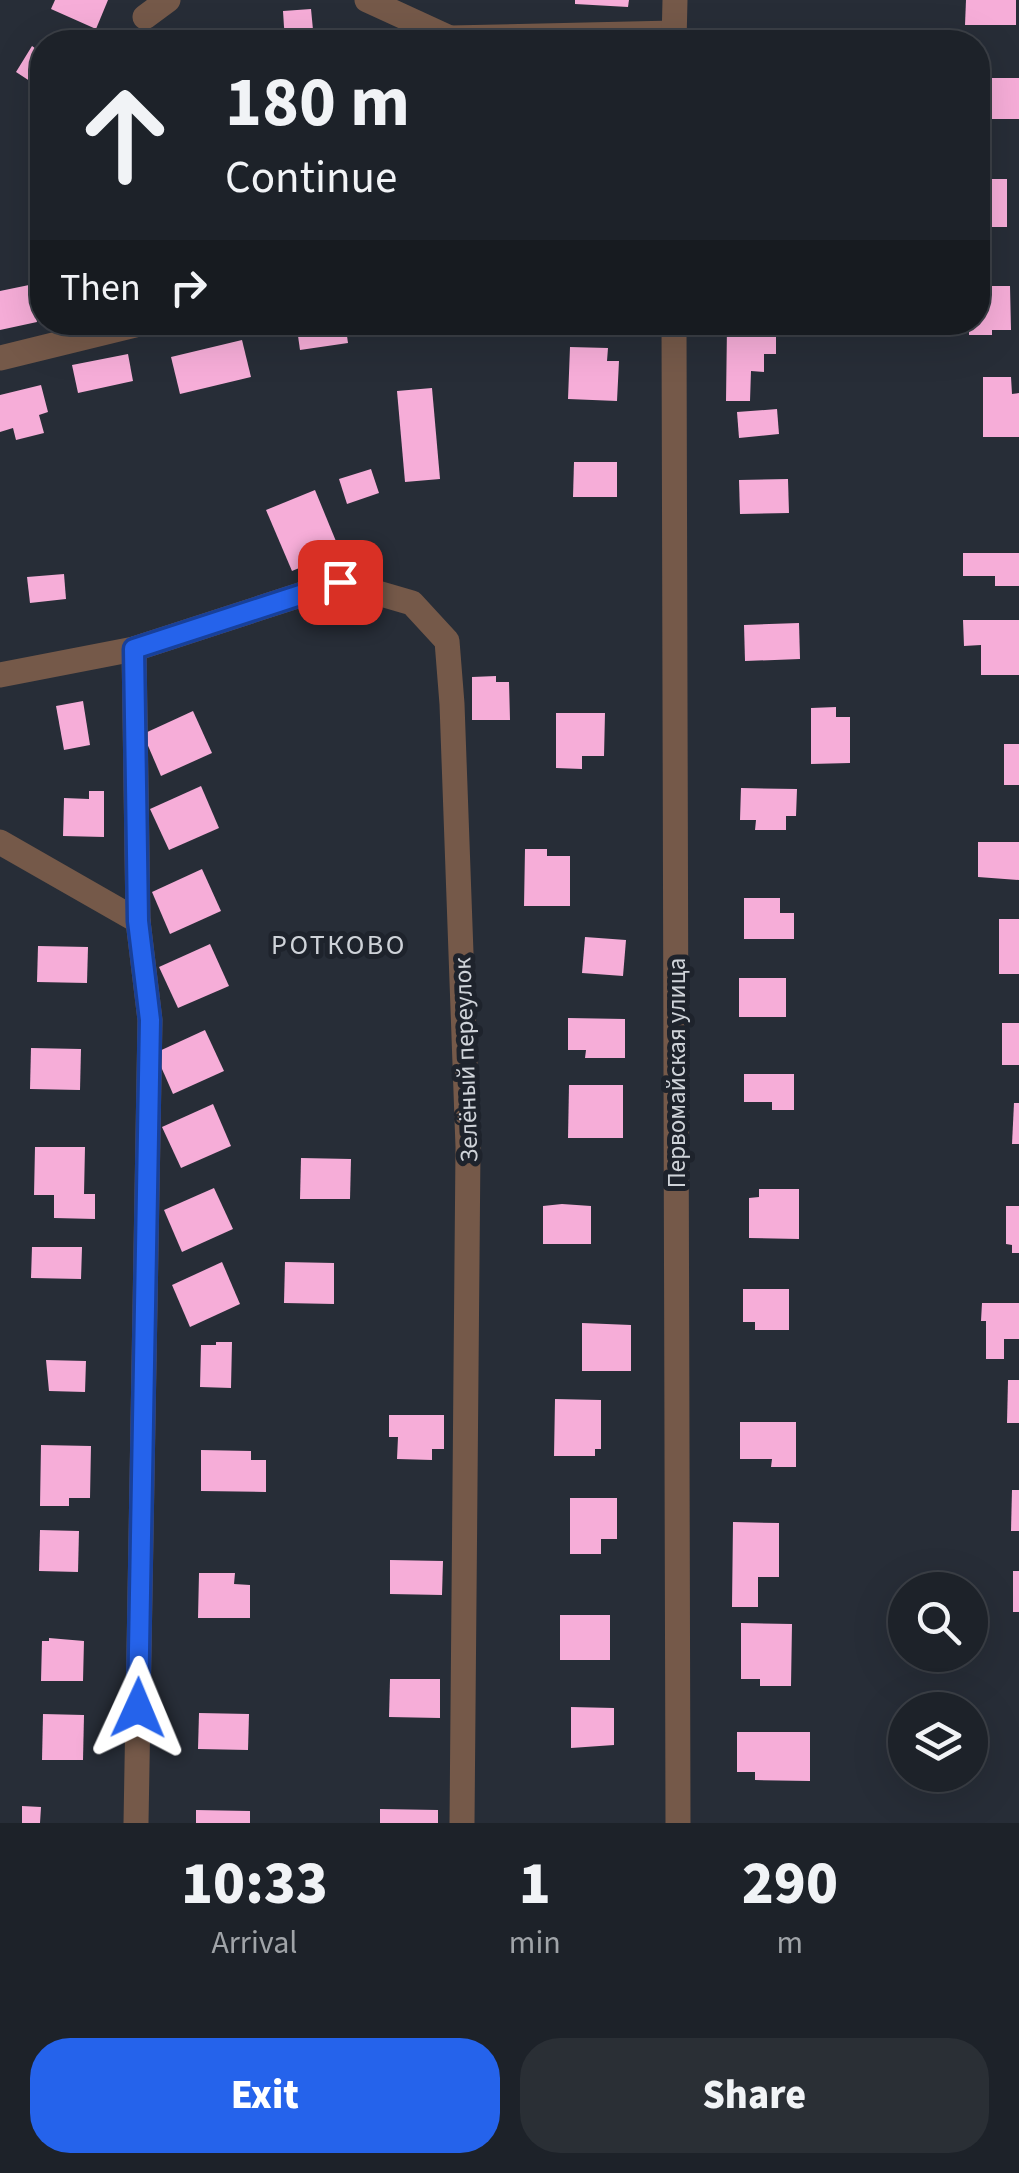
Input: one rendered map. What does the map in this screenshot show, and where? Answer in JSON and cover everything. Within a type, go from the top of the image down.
[{"type":"street","points":[[145,17],[168,0]]},
{"type":"street","points":[[367,0],[422,30]]},
{"type":"street","points":[[674,30],[675,0]]},
{"type":"street","points":[[0,358],[93,335]]},
{"type":"street","name":"Первомайская улица","points":[[674,335],[678,1823]]},
{"type":"street","name":"Зелёный переулок","points":[[0,675],[134,649],[340,582],[412,603],[447,641],[468,1147],[462,1823]]},
{"type":"street","points":[[134,649],[138,921],[150,1020],[136,1823]]},
{"type":"street","points":[[0,842],[138,921]]},
{"type":"building","points":[[55,0],[108,0],[96,29],[51,9]]},
{"type":"building","points":[[575,0],[629,0],[628,7],[575,4]]},
{"type":"building","points":[[966,0],[1016,0],[1016,25],[965,25]]},
{"type":"building","points":[[311,9],[313,30],[284,30],[283,11]]},
{"type":"building","points":[[30,49],[30,81],[16,72]]},
{"type":"building","points":[[990,78],[1019,78],[1019,119],[990,119]]},
{"type":"building","points":[[990,179],[1007,179],[1007,227],[990,227]]},
{"type":"building","points":[[29,285],[30,324],[0,330],[0,291]]},
{"type":"building","points":[[990,286],[1010,286],[1011,330],[992,330],[992,335]]},
{"type":"building","points":[[298,335],[347,335],[348,343],[300,350]]},
{"type":"building","points":[[727,335],[776,335],[776,354],[764,354],[764,372],[751,371],[750,401],[726,401]]},
{"type":"building","points":[[242,340],[251,377],[180,394],[171,357]]},
{"type":"building","points":[[570,347],[608,348],[607,361],[619,361],[617,401],[568,399]]},
{"type":"building","points":[[128,354],[133,381],[78,393],[72,365]]},
{"type":"building","points":[[983,377],[1011,377],[1012,394],[1019,393],[1019,437],[983,437]]},
{"type":"building","points":[[41,385],[48,412],[39,415],[44,433],[16,440],[13,428],[0,432],[0,395]]},
{"type":"building","points":[[432,388],[440,479],[405,482],[397,391]]},
{"type":"building","points":[[777,409],[779,434],[739,438],[737,412]]},
{"type":"building","points":[[574,462],[617,462],[617,497],[573,497]]},
{"type":"building","points":[[371,469],[379,493],[347,504],[339,479]]},
{"type":"building","points":[[788,479],[789,513],[740,514],[739,480]]},
{"type":"building","points":[[315,490],[340,551],[292,571],[266,510]]},
{"type":"building","points":[[963,553],[1019,553],[1019,586],[995,586],[995,576],[963,576]]},
{"type":"building","points":[[64,574],[66,599],[30,603],[27,577]]},
{"type":"building","points":[[963,620],[1019,620],[1019,675],[981,675],[981,645],[964,646]]},
{"type":"building","points":[[799,623],[800,659],[745,661],[744,625]]},
{"type":"building","points":[[496,676],[496,682],[509,682],[510,720],[472,720],[472,677]]},
{"type":"building","points":[[83,701],[90,745],[64,750],[56,706]]},
{"type":"building","points":[[836,707],[836,717],[850,717],[850,763],[811,764],[811,708]]},
{"type":"building","points":[[193,711],[212,753],[161,776],[143,734]]},
{"type":"building","points":[[556,713],[605,713],[604,756],[582,756],[582,769],[556,768]]},
{"type":"building","points":[[1004,744],[1019,744],[1019,785],[1004,785]]},
{"type":"building","points":[[201,786],[219,828],[169,850],[150,809]]},
{"type":"building","points":[[741,788],[797,789],[796,816],[786,816],[786,830],[755,830],[756,820],[740,820]]},
{"type":"building","points":[[89,791],[104,791],[104,837],[63,836],[64,798],[89,799]]},
{"type":"building","points":[[978,842],[1019,842],[1019,880],[978,877]]},
{"type":"building","points":[[525,849],[547,849],[547,856],[570,856],[570,906],[524,906]]},
{"type":"building","points":[[202,869],[221,911],[170,934],[152,892]]},
{"type":"building","points":[[744,898],[780,898],[780,913],[794,913],[794,939],[744,939]]},
{"type":"building","points":[[999,919],[1019,919],[1019,974],[999,974]]},
{"type":"building","points":[[585,937],[626,940],[623,976],[582,973]]},
{"type":"building","points":[[210,944],[229,986],[178,1008],[159,967]]},
{"type":"building","points":[[38,946],[88,947],[87,983],[37,982]]},
{"type":"building","points":[[739,978],[786,978],[786,1017],[739,1017]]},
{"type":"building","points":[[568,1018],[625,1019],[625,1058],[585,1058],[586,1050],[568,1050]]},
{"type":"building","points":[[1002,1023],[1019,1023],[1019,1065],[1002,1065]]},
{"type":"building","points":[[205,1030],[224,1071],[173,1094],[155,1053]]},
{"type":"building","points":[[31,1048],[81,1049],[80,1090],[30,1089]]},
{"type":"building","points":[[744,1074],[794,1074],[794,1110],[772,1110],[772,1102],[744,1102]]},
{"type":"building","points":[[569,1085],[623,1085],[623,1138],[568,1138]]},
{"type":"building","points":[[1014,1103],[1019,1103],[1019,1144],[1012,1144]]},
{"type":"building","points":[[213,1104],[231,1146],[181,1168],[162,1127]]},
{"type":"building","points":[[35,1147],[85,1147],[84,1194],[95,1194],[95,1219],[54,1218],[54,1195],[34,1195]]},
{"type":"building","points":[[301,1158],[351,1159],[350,1199],[300,1199]]},
{"type":"building","points":[[214,1188],[233,1229],[182,1252],[164,1210]]},
{"type":"building","points":[[759,1189],[799,1189],[799,1239],[749,1238],[749,1198],[759,1197]]},
{"type":"building","points":[[543,1206],[591,1206],[591,1244],[543,1244]]},
{"type":"building","points":[[1006,1206],[1019,1206],[1019,1253],[1012,1253],[1012,1245],[1006,1244]]},
{"type":"building","points":[[32,1247],[82,1247],[81,1279],[31,1278]]},
{"type":"building","points":[[222,1262],[240,1304],[190,1327],[172,1285]]},
{"type":"building","points":[[285,1262],[334,1263],[334,1304],[284,1303]]},
{"type":"building","points":[[743,1289],[789,1289],[789,1330],[755,1330],[755,1322],[743,1322]]},
{"type":"building","points":[[982,1303],[1019,1303],[1019,1339],[1004,1339],[1004,1359],[986,1359]]},
{"type":"building","points":[[582,1323],[631,1325],[631,1371],[582,1371]]},
{"type":"building","points":[[232,1342],[231,1388],[200,1387],[201,1345]]},
{"type":"building","points":[[46,1360],[86,1361],[85,1392],[49,1391]]},
{"type":"building","points":[[1008,1380],[1019,1380],[1019,1423],[1007,1423]]},
{"type":"building","points":[[555,1399],[601,1400],[601,1449],[595,1449],[595,1456],[554,1456]]},
{"type":"building","points":[[389,1415],[444,1415],[444,1449],[432,1449],[432,1460],[397,1459],[398,1437],[389,1437]]},
{"type":"building","points":[[740,1422],[796,1422],[796,1467],[771,1467],[772,1459],[740,1459]]},
{"type":"building","points":[[41,1445],[91,1446],[90,1498],[69,1498],[69,1506],[40,1506]]},
{"type":"building","points":[[201,1450],[251,1451],[251,1460],[266,1460],[266,1492],[201,1491]]},
{"type":"building","points":[[1012,1490],[1019,1490],[1019,1531],[1011,1531]]},
{"type":"building","points":[[570,1498],[617,1498],[617,1539],[601,1539],[601,1554],[570,1554]]},
{"type":"building","points":[[733,1522],[779,1523],[779,1577],[758,1577],[758,1607],[732,1607]]},
{"type":"building","points":[[40,1530],[79,1531],[78,1572],[39,1571]]},
{"type":"building","points":[[390,1560],[443,1561],[442,1595],[390,1594]]},
{"type":"building","points":[[1013,1571],[1019,1571],[1019,1612],[1013,1612]]},
{"type":"building","points":[[199,1573],[235,1573],[234,1584],[250,1585],[250,1618],[198,1618]]},
{"type":"building","points":[[560,1615],[610,1615],[610,1660],[560,1660]]},
{"type":"building","points":[[741,1623],[792,1624],[791,1686],[760,1686],[760,1679],[741,1679]]},
{"type":"building","points":[[42,1641],[84,1641],[83,1681],[41,1681]]},
{"type":"building","points":[[390,1679],[440,1679],[440,1718],[389,1717]]},
{"type":"building","points":[[571,1707],[614,1708],[614,1745],[571,1748]]},
{"type":"building","points":[[199,1713],[249,1714],[248,1750],[198,1749]]},
{"type":"building","points":[[43,1714],[84,1715],[83,1760],[42,1760]]},
{"type":"building","points":[[737,1732],[810,1732],[810,1781],[755,1780],[755,1772],[737,1772]]},
{"type":"building","points":[[22,1806],[41,1807],[40,1823],[22,1823]]},
{"type":"building","points":[[380,1809],[438,1810],[438,1823],[380,1823]]},
{"type":"building","points":[[196,1810],[250,1811],[250,1823],[196,1823]]},
{"type":"district","name":"РОТКОВО","points":[[339,944]]},
{"type":"route","points":[[138,1708],[150,1020],[138,921],[134,649],[340,582]]}]
